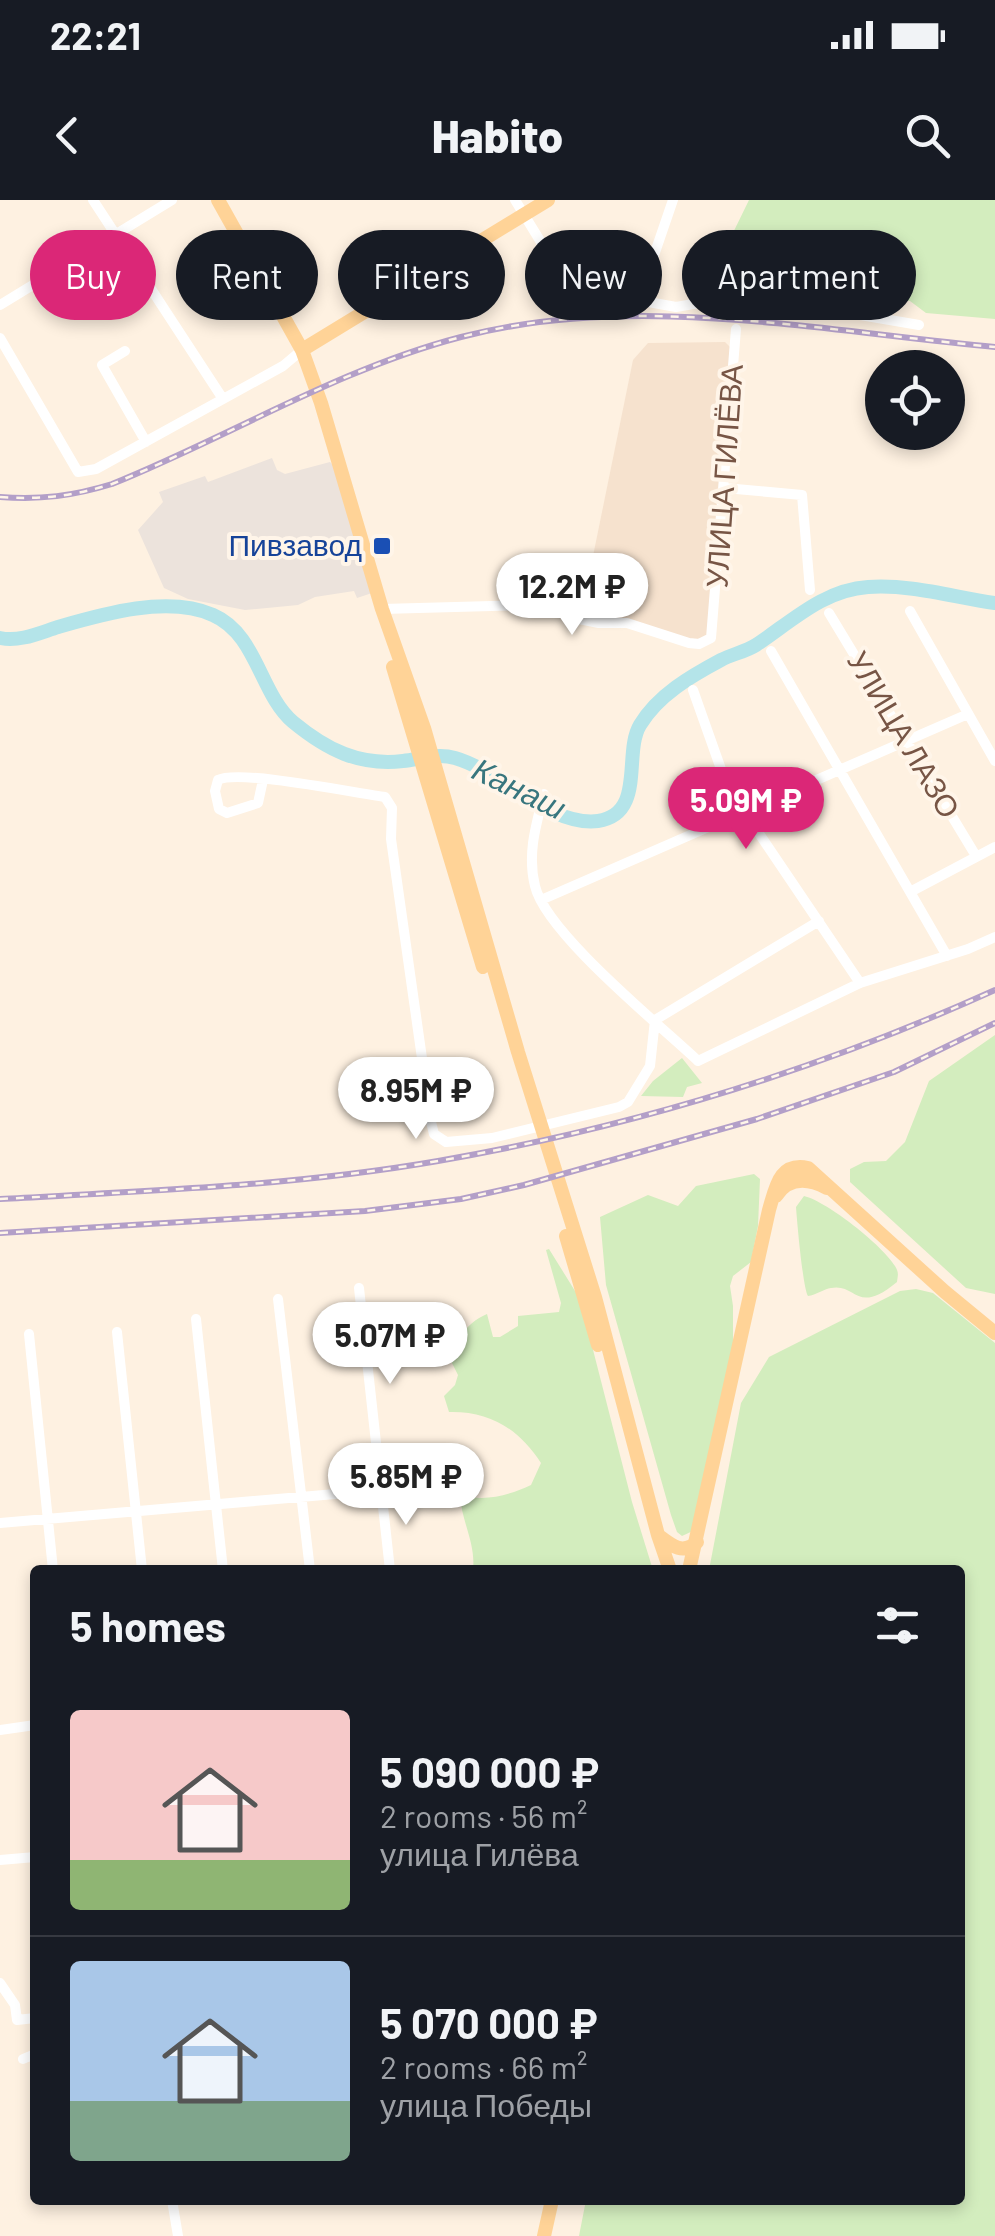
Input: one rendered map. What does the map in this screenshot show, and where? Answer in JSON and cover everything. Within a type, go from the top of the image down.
[{"type":"main road","points":[[218,200],[302,350],[321,402],[668,1565]]},
{"type":"main road","points":[[302,350],[548,200]]},
{"type":"main road","points":[[691,1565],[769,1210],[784,1178],[816,1179],[842,1195],[930,1279],[995,1333]]},
{"type":"main road","points":[[590,1298],[661,1565]]},
{"type":"main road","points":[[658,1536],[680,1549],[697,1542]]},
{"type":"main road","points":[[544,2236],[551,2205]]},
{"type":"street","points":[[93,200],[113,230]]},
{"type":"street","points":[[124,230],[172,200]]},
{"type":"street","points":[[515,200],[533,230]]},
{"type":"street","points":[[662,234],[674,200]]},
{"type":"street","points":[[0,305],[30,287]]},
{"type":"street","points":[[156,296],[223,399]]},
{"type":"street","points":[[662,304],[676,307],[728,298],[920,325]]},
{"type":"street","name":"УЛИЦА ГИЛЁВА","points":[[382,609],[532,605],[599,624],[627,623],[674,640],[698,644],[712,638],[736,329]]},
{"type":"street","points":[[0,338],[78,472],[96,469],[146,442],[283,366],[302,350]]},
{"type":"street","points":[[125,351],[102,365],[146,442]]},
{"type":"street","points":[[725,488],[802,495],[810,590]]},
{"type":"street","points":[[910,611],[995,761]]},
{"type":"street","name":"УЛИЦА ЛАЗО","points":[[829,614],[976,856]]},
{"type":"street","points":[[771,651],[947,956]]},
{"type":"street","points":[[694,690],[726,786],[860,983]]},
{"type":"street","points":[[540,900],[968,714]]},
{"type":"street","points":[[263,780],[258,803],[227,813],[220,810],[215,791],[218,780],[228,775],[386,796],[392,808],[392,839],[431,1122],[439,1139],[458,1143],[492,1138],[619,1107],[628,1102],[650,1066],[655,1020]]},
{"type":"street","points":[[544,794],[532,840],[531,864],[540,900],[581,952],[698,1061],[860,983],[995,937]]},
{"type":"street","points":[[910,892],[995,846]]},
{"type":"street","points":[[655,1020],[819,921]]},
{"type":"street","points":[[359,1288],[390,1565]]},
{"type":"street","points":[[278,1298],[309,1565]]},
{"type":"street","points":[[196,1319],[222,1565]]},
{"type":"street","points":[[117,1332],[142,1565]]},
{"type":"street","points":[[29,1334],[53,1565]]},
{"type":"street","points":[[0,1523],[382,1490]]},
{"type":"street","points":[[0,1730],[30,1726]]},
{"type":"street","points":[[0,1860],[30,1857]]},
{"type":"street","points":[[0,1983],[15,2005],[17,2020],[30,2019]]},
{"type":"street","points":[[23,2058],[30,2056]]},
{"type":"street","points":[[173,2205],[178,2236]]},
{"type":"shaded area","points":[[725,342],[730,347],[711,632],[699,641],[587,617],[582,610],[633,360],[648,343]]},
{"type":"shaded area","points":[[272,458],[277,470],[285,474],[330,462],[334,466],[372,593],[357,598],[354,591],[315,597],[298,605],[245,610],[188,599],[164,588],[138,530],[163,502],[159,492],[205,476],[208,482]]},
{"type":"green space","points":[[749,200],[995,200],[995,319],[926,313],[916,306],[916,230],[734,230]]},
{"type":"green space","points":[[995,1035],[995,1294],[966,1288],[850,1182],[850,1169],[864,1162],[886,1161],[905,1142],[929,1081]]},
{"type":"green space","points":[[682,1058],[702,1083],[687,1087],[683,1097],[641,1096],[653,1081]]},
{"type":"green space","points":[[754,1174],[760,1179],[758,1226],[751,1262],[733,1276],[730,1286],[733,1344],[695,1530],[682,1536],[671,1515],[606,1285],[600,1217],[648,1195],[678,1206],[696,1186]]},
{"type":"green space","points":[[804,1196],[840,1215],[879,1247],[896,1268],[897,1282],[873,1297],[865,1298],[840,1288],[808,1296],[796,1207]]},
{"type":"green space","points":[[549,1249],[580,1299],[651,1565],[473,1565],[460,1494],[487,1498],[523,1489],[531,1485],[541,1463],[502,1424],[478,1415],[449,1412],[444,1396],[455,1385],[458,1375],[452,1363],[459,1340],[473,1323],[487,1314],[493,1337],[500,1337],[518,1326],[518,1316],[559,1312],[561,1303],[546,1250]]},
{"type":"green space","points":[[900,1291],[933,1293],[995,1343],[995,2236],[579,2236],[585,2205],[965,2205],[965,1565],[710,1565],[741,1403],[769,1357]]},
{"type":"waterway","name":"Канаш","points":[[0,638],[22,638],[136,609],[195,609],[228,624],[249,650],[282,710],[331,748],[372,761],[455,758],[562,816],[598,821],[613,816],[628,795],[635,737],[656,704],[687,680],[756,645],[822,601],[852,589],[884,587],[995,603]]},
{"type":"railway","points":[[0,497],[57,496],[112,484],[371,367],[461,337],[526,324],[592,317],[727,319],[995,347]]},
{"type":"railway","points":[[0,1199],[275,1182],[438,1161],[510,1147],[652,1113],[791,1071],[995,990]]},
{"type":"railway","points":[[0,1233],[365,1211],[461,1199],[757,1119],[894,1072],[995,1023]]},
{"type":"place","name":"Пивзавод","points":[[382,546]]}]
